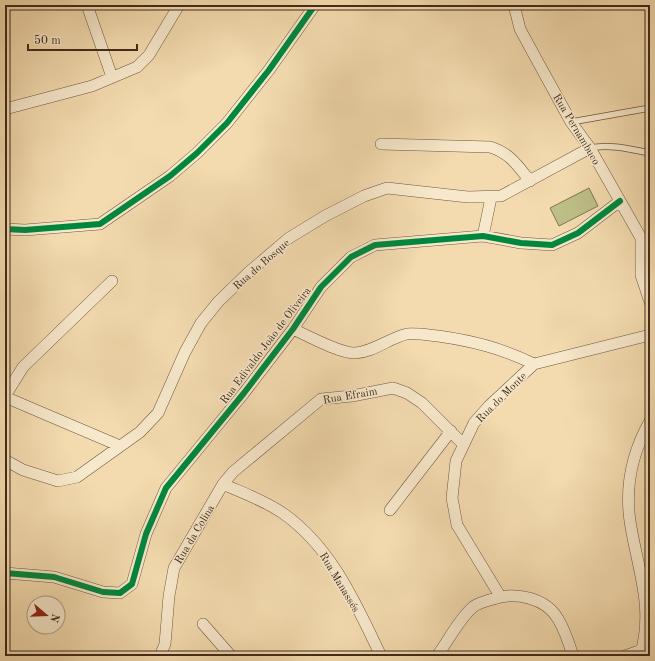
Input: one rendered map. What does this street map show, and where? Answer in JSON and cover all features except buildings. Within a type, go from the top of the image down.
[{"type":"street","points":[[87,5],[112,77]]},
{"type":"street","points":[[5,109],[77,91],[138,67],[149,55],[179,5]]},
{"type":"street","points":[[5,229],[25,230],[100,224],[170,176],[197,153],[227,123],[269,70],[315,5]]},
{"type":"street","name":"Rua Pernambuco","points":[[514,5],[520,29],[572,122],[590,148],[641,238],[650,247]]},
{"type":"street","points":[[381,144],[490,147],[501,150],[510,156],[530,181]]},
{"type":"street","name":"Rua do Bosque","points":[[5,460],[23,470],[58,481],[77,477],[140,432],[158,413],[185,352],[201,323],[218,302],[249,272],[289,238],[338,209],[364,196],[387,188],[491,198],[513,191],[590,148]]},
{"type":"street","points":[[483,236],[491,198]]},
{"type":"street","name":"Rua Edivaldo João de Oliveira","points":[[5,573],[54,577],[103,592],[120,593],[132,584],[146,534],[166,488],[244,393],[293,329],[321,286],[351,257],[375,245],[483,236],[521,243],[552,245],[578,233],[620,201]]},
{"type":"street","points":[[641,238],[641,275],[650,302]]},
{"type":"street","points":[[112,281],[23,367],[5,396],[120,446]]},
{"type":"street","points":[[293,329],[332,346],[354,353],[371,350],[408,334],[428,335],[472,341],[510,352],[534,364]]},
{"type":"street","name":"Rua do Monte","points":[[500,596],[457,525],[452,498],[456,461],[474,423],[489,406],[534,364],[650,335]]},
{"type":"street","name":"Rua Efraim","points":[[224,484],[233,472],[321,399],[352,396],[393,388],[407,393],[422,403],[463,444]]},
{"type":"street","points":[[625,656],[641,653],[648,611],[646,588],[630,520],[629,493],[632,466],[641,437],[650,421]]},
{"type":"street","points":[[390,510],[451,431]]},
{"type":"street","name":"Rua da Colina","points":[[160,656],[164,644],[169,596],[174,568],[224,484]]},
{"type":"street","name":"Rua Manassés","points":[[224,484],[284,514],[309,536],[329,558],[345,585],[381,656]]},
{"type":"street","points":[[437,656],[461,621],[474,606],[500,596],[517,595],[533,599],[546,606],[558,617],[566,633],[573,656]]},
{"type":"street","points":[[203,624],[231,656]]},
{"type":"lane","points":[[572,122],[650,108]]},
{"type":"lane","points":[[590,148],[603,146],[622,147],[650,153]]},
{"type":"green space","points":[[589,188],[598,206],[559,226],[550,208]]},
{"type":"cycle path","points":[[5,229],[25,230],[100,224],[170,176],[197,153],[227,123],[269,70],[315,5]]},
{"type":"cycle path","points":[[5,573],[54,577],[103,592],[120,593],[132,584],[146,534],[166,488],[244,393],[293,329],[321,287],[351,257],[375,245],[483,236],[521,243],[552,245],[578,233],[620,201]]}]
